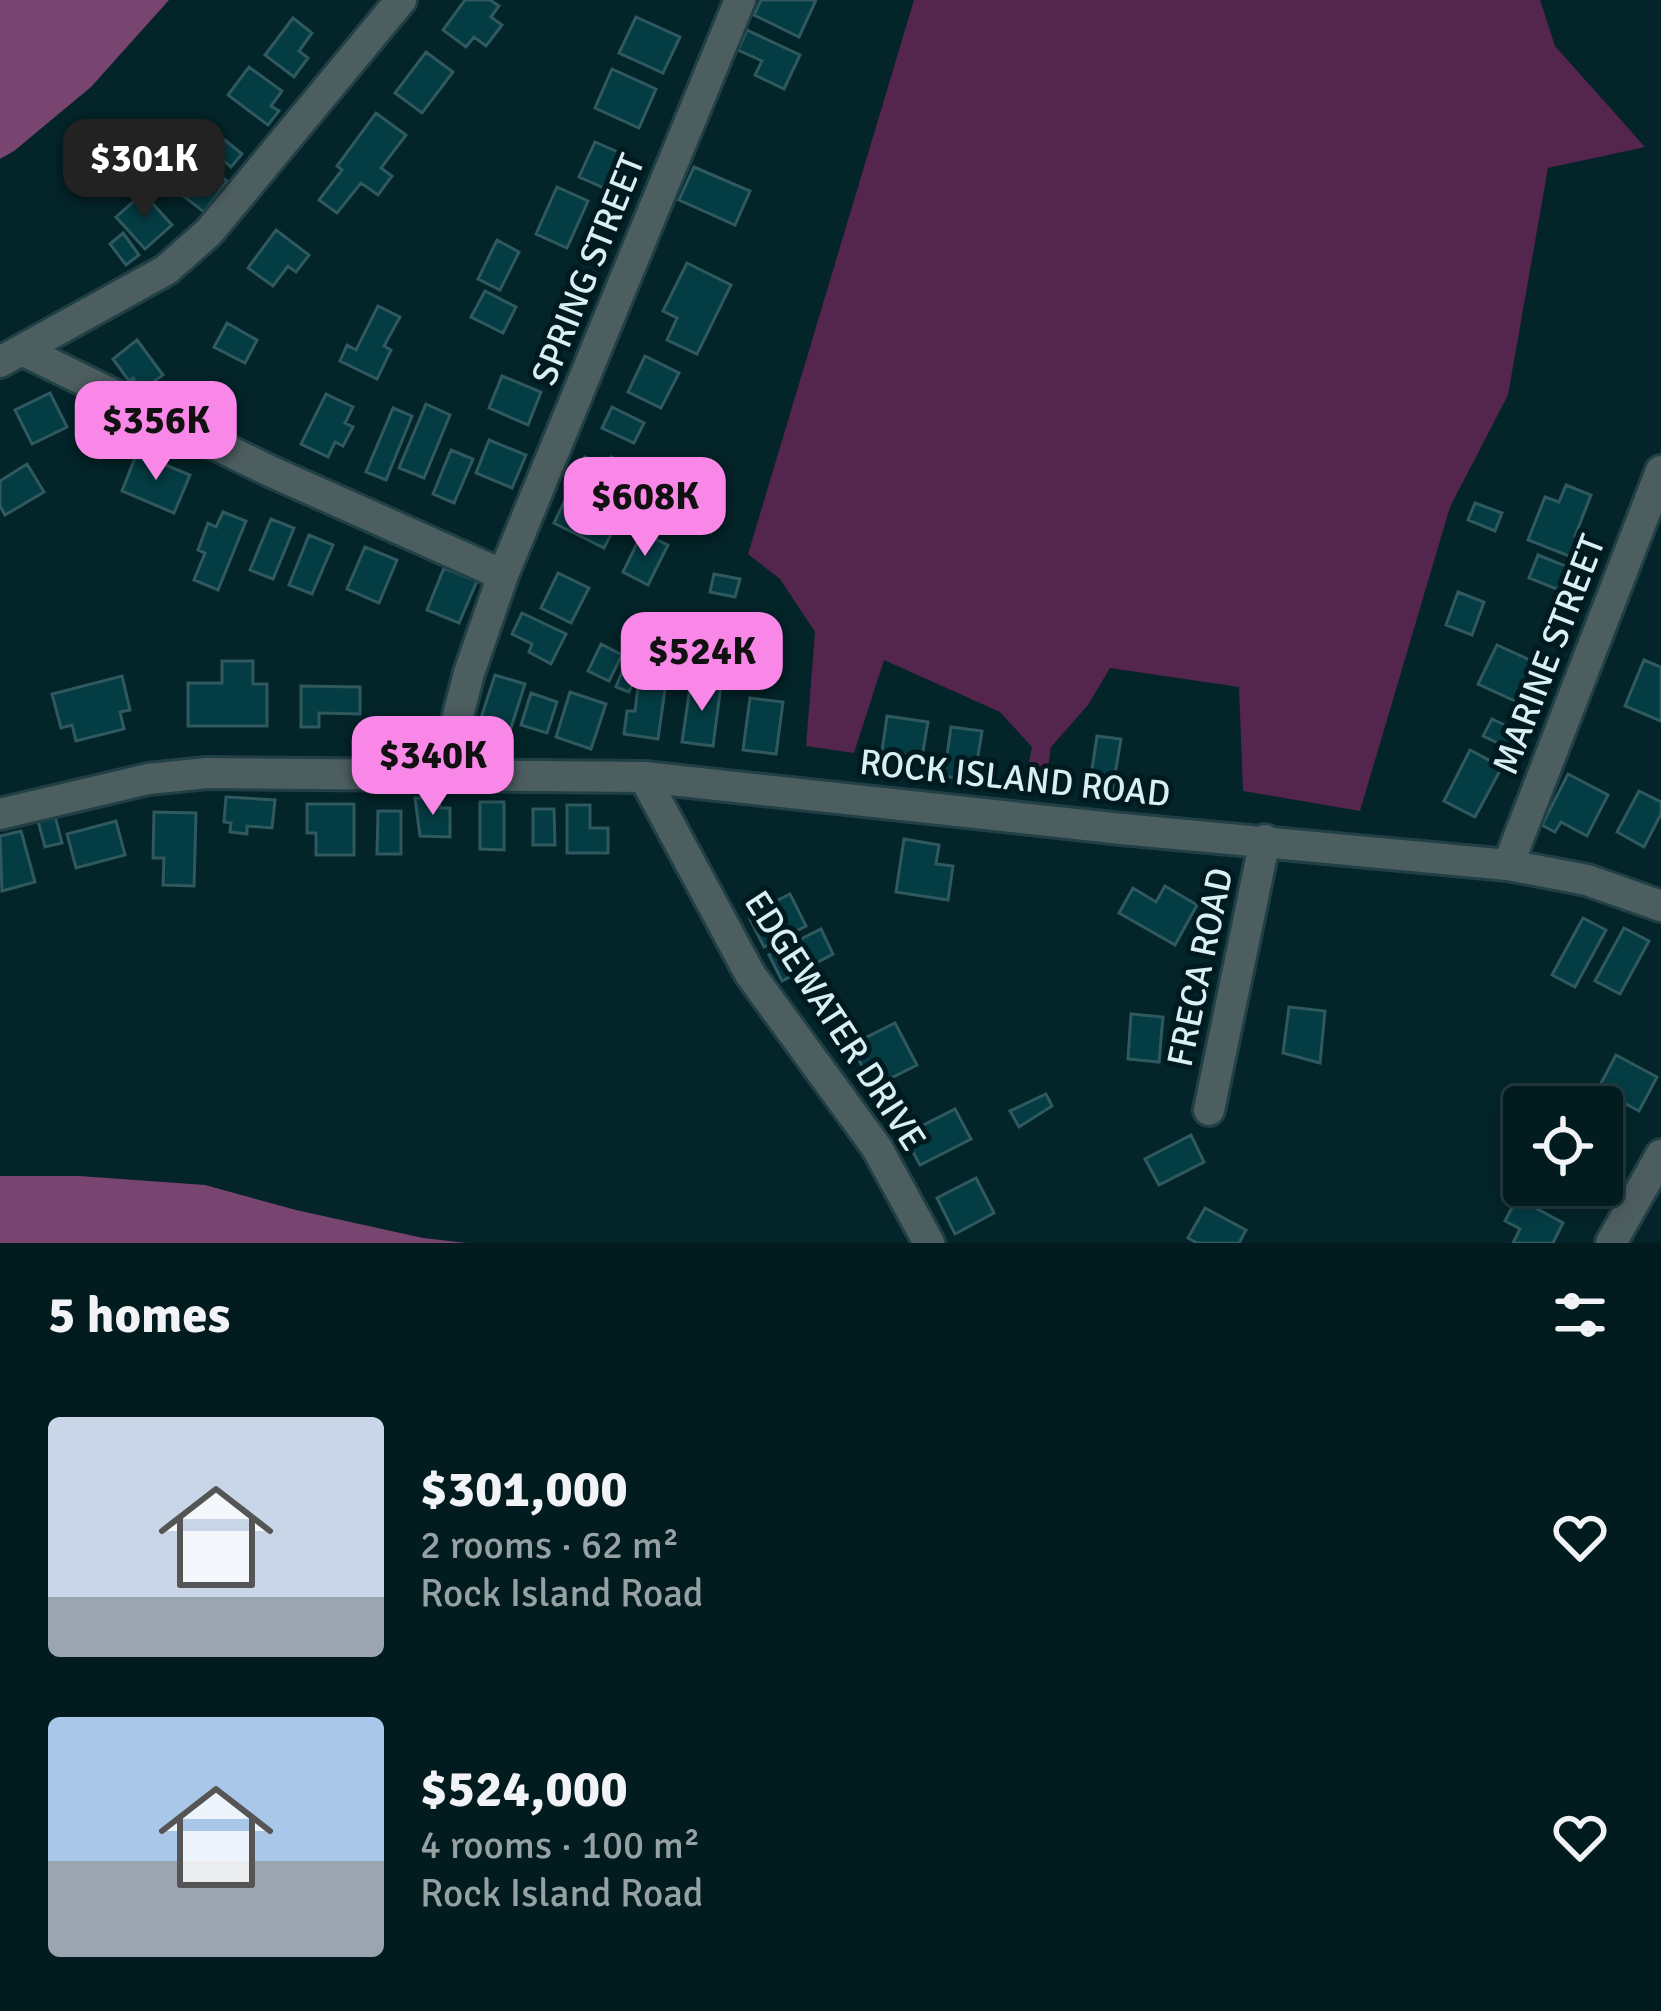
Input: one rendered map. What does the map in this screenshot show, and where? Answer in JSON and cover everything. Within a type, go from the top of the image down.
[{"type":"street","points":[[12,356],[166,270],[209,232],[401,0]]},
{"type":"street","name":"SPRING STREET","points":[[443,774],[502,575],[740,0]]},
{"type":"street","points":[[12,356],[502,575]]},
{"type":"street","name":"MARINE STREET","points":[[1508,865],[1661,471]]},
{"type":"street","name":"ROCK ISLAND ROAD","points":[[0,814],[168,777],[644,777],[1508,865],[1587,880],[1661,906]]},
{"type":"street","name":"EDGEWATER DRIVE","points":[[644,777],[750,974],[877,1148],[929,1243]]},
{"type":"street","name":"FRECA ROAD","points":[[1209,1110],[1265,840]]},
{"type":"street","points":[[1611,1243],[1661,1155]]},
{"type":"shaded area","points":[[0,0],[169,0],[91,87],[0,159]]},
{"type":"shaded area","points":[[914,0],[1540,0],[1555,46],[1645,147],[1548,168],[1508,395],[1450,507],[1360,811],[1243,791],[1239,687],[1110,668],[1088,705],[1051,747],[1045,788],[1024,787],[1032,747],[1000,712],[884,660],[854,753],[806,746],[815,632],[780,579],[748,554]]},
{"type":"shaded area","points":[[0,1176],[205,1185],[296,1210],[467,1243],[0,1243]]},
{"type":"building","points":[[465,0],[490,0],[499,6],[491,17],[502,25],[486,46],[474,37],[466,47],[443,30]]},
{"type":"building","points":[[761,0],[816,0],[799,37],[754,15]]},
{"type":"building","points":[[636,17],[680,37],[663,73],[619,53]]},
{"type":"building","points":[[293,18],[312,33],[299,51],[308,58],[294,77],[265,55]]},
{"type":"building","points":[[747,30],[800,55],[784,89],[755,75],[762,61],[738,50]]},
{"type":"building","points":[[426,52],[453,72],[422,113],[395,93]]},
{"type":"building","points":[[249,67],[282,91],[271,106],[279,111],[268,125],[228,95]]},
{"type":"building","points":[[612,69],[656,89],[639,128],[595,108]]},
{"type":"building","points":[[376,113],[406,135],[381,168],[392,176],[378,195],[361,183],[337,213],[319,200]]},
{"type":"building","points":[[225,140],[242,154],[231,167],[214,153]]},
{"type":"building","points":[[595,142],[627,156],[611,191],[579,177]]},
{"type":"building","points":[[191,154],[227,181],[204,212],[156,175],[168,158],[180,168]]},
{"type":"building","points":[[694,167],[750,191],[735,225],[679,200]]},
{"type":"building","points":[[557,187],[588,201],[567,248],[536,234]]},
{"type":"building","points":[[143,193],[172,225],[145,249],[116,217]]},
{"type":"building","points":[[276,230],[309,255],[296,272],[288,266],[273,286],[248,268]]},
{"type":"building","points":[[123,233],[139,255],[126,265],[110,244]]},
{"type":"building","points":[[497,240],[519,252],[500,290],[478,279]]},
{"type":"building","points":[[687,263],[731,285],[697,354],[667,340],[677,318],[663,311]]},
{"type":"building","points":[[485,291],[516,307],[503,333],[471,317]]},
{"type":"building","points":[[378,306],[400,317],[384,346],[391,350],[377,379],[340,361],[347,345],[356,350]]},
{"type":"building","points":[[227,323],[257,340],[245,363],[214,347]]},
{"type":"building","points":[[137,340],[163,375],[142,390],[113,359]]},
{"type":"building","points":[[645,356],[679,373],[661,408],[628,392]]},
{"type":"building","points":[[502,376],[541,392],[528,425],[489,408]]},
{"type":"building","points":[[50,393],[67,427],[32,444],[15,410]]},
{"type":"building","points":[[326,394],[353,407],[345,423],[353,427],[343,446],[335,442],[328,457],[301,444]]},
{"type":"building","points":[[426,404],[450,415],[424,478],[399,468]]},
{"type":"building","points":[[612,407],[644,423],[634,443],[602,428]]},
{"type":"building","points":[[393,408],[412,416],[386,480],[366,472]]},
{"type":"building","points":[[489,440],[526,455],[512,488],[476,473]]},
{"type":"building","points":[[451,450],[473,459],[454,503],[433,494]]},
{"type":"building","points":[[137,453],[190,475],[174,513],[122,491]]},
{"type":"building","points":[[585,457],[606,468],[611,457],[641,472],[631,494],[605,481],[599,491],[575,479]]},
{"type":"building","points":[[27,464],[44,492],[5,515],[0,506],[0,481]]},
{"type":"building","points":[[1566,485],[1591,495],[1575,536],[1584,540],[1577,559],[1528,540],[1545,497],[1559,502]]},
{"type":"building","points":[[568,494],[619,519],[604,548],[554,523]]},
{"type":"building","points":[[1475,503],[1502,513],[1495,531],[1468,520]]},
{"type":"building","points":[[223,512],[246,521],[218,590],[194,580],[205,553],[198,550],[208,523],[216,527]]},
{"type":"building","points":[[271,519],[294,528],[273,579],[250,570]]},
{"type":"building","points":[[642,533],[668,545],[648,585],[623,572]]},
{"type":"building","points":[[309,535],[333,545],[312,594],[289,585]]},
{"type":"building","points":[[365,547],[397,560],[379,603],[347,589]]},
{"type":"building","points":[[1538,555],[1573,569],[1564,592],[1529,578]]},
{"type":"building","points":[[444,568],[477,581],[459,623],[427,610]]},
{"type":"building","points":[[558,573],[589,588],[571,623],[541,608]]},
{"type":"building","points":[[714,574],[740,579],[735,597],[710,592]]},
{"type":"building","points":[[1458,592],[1484,602],[1472,635],[1446,625]]},
{"type":"building","points":[[522,613],[566,634],[551,664],[529,652],[532,644],[512,634]]},
{"type":"building","points":[[727,619],[760,624],[752,681],[720,677]]},
{"type":"building","points":[[601,644],[622,655],[609,681],[588,671]]},
{"type":"building","points":[[1497,645],[1552,670],[1541,694],[1535,691],[1528,707],[1478,684]]},
{"type":"building","points":[[627,659],[640,665],[629,692],[616,687]]},
{"type":"building","points":[[1644,660],[1661,667],[1661,721],[1625,706]]},
{"type":"building","points":[[222,661],[253,661],[253,684],[267,684],[267,726],[188,726],[188,683],[222,683]]},
{"type":"building","points":[[640,671],[667,675],[658,739],[624,734],[627,711],[635,711]]},
{"type":"building","points":[[495,675],[525,684],[508,737],[478,727]]},
{"type":"building","points":[[122,676],[130,710],[120,712],[124,729],[76,741],[72,725],[61,728],[52,694]]},
{"type":"building","points":[[691,681],[721,685],[713,746],[682,742]]},
{"type":"building","points":[[301,686],[360,687],[360,714],[319,713],[319,727],[301,727]]},
{"type":"building","points":[[570,692],[606,704],[591,749],[556,737]]},
{"type":"building","points":[[531,693],[557,702],[547,733],[521,725]]},
{"type":"building","points":[[750,698],[783,702],[776,754],[743,750]]},
{"type":"building","points":[[887,716],[928,722],[922,757],[882,751]]},
{"type":"building","points":[[1492,719],[1520,732],[1511,749],[1483,736]]},
{"type":"building","points":[[951,727],[982,731],[974,781],[944,776]]},
{"type":"building","points":[[1097,736],[1121,739],[1112,792],[1089,789]]},
{"type":"building","points":[[1470,750],[1502,767],[1475,817],[1444,801]]},
{"type":"building","points":[[1568,774],[1608,795],[1587,836],[1561,822],[1555,832],[1542,825]]},
{"type":"building","points":[[1639,791],[1661,802],[1661,814],[1644,847],[1617,832]]},
{"type":"building","points":[[226,797],[275,800],[272,828],[247,826],[247,834],[230,832],[231,823],[224,822]]},
{"type":"building","points":[[415,798],[439,798],[440,808],[450,808],[450,837],[420,836]]},
{"type":"building","points":[[480,802],[504,802],[504,850],[480,849]]},
{"type":"building","points":[[307,804],[354,804],[354,855],[316,855],[316,833],[307,833]]},
{"type":"building","points":[[567,805],[590,805],[590,828],[608,828],[608,853],[567,853]]},
{"type":"building","points":[[533,809],[554,809],[555,845],[533,845]]},
{"type":"building","points":[[378,811],[401,811],[401,854],[377,854]]},
{"type":"building","points":[[154,812],[196,813],[194,886],[163,885],[164,858],[153,858]]},
{"type":"building","points":[[55,816],[62,843],[45,847],[38,821]]},
{"type":"building","points":[[116,821],[125,855],[76,868],[67,834]]},
{"type":"building","points":[[21,831],[35,882],[2,891],[0,836]]},
{"type":"building","points":[[904,839],[939,845],[936,864],[953,866],[948,900],[896,892]]},
{"type":"building","points":[[1165,886],[1197,905],[1175,945],[1119,913],[1133,888],[1156,902]]},
{"type":"building","points":[[790,894],[806,926],[764,947],[748,915]]},
{"type":"building","points":[[1583,918],[1606,930],[1575,987],[1552,975]]},
{"type":"building","points":[[1624,928],[1649,941],[1620,994],[1595,981]]},
{"type":"building","points":[[821,929],[833,954],[782,981],[769,955]]},
{"type":"building","points":[[1289,1007],[1325,1011],[1320,1063],[1283,1053]]},
{"type":"building","points":[[1131,1014],[1163,1017],[1159,1062],[1128,1059]]},
{"type":"building","points":[[895,1023],[917,1065],[873,1087],[851,1045]]},
{"type":"building","points":[[1616,1055],[1657,1077],[1639,1111],[1623,1102],[1623,1086],[1600,1086]]},
{"type":"building","points":[[1046,1094],[1052,1106],[1019,1127],[1010,1111]]},
{"type":"building","points":[[955,1109],[971,1139],[920,1165],[904,1135]]},
{"type":"building","points":[[1191,1135],[1204,1162],[1159,1185],[1145,1159]]},
{"type":"building","points":[[976,1178],[994,1213],[955,1234],[937,1198]]},
{"type":"building","points":[[1513,1206],[1532,1206],[1563,1223],[1553,1243],[1513,1243],[1520,1229],[1505,1221]]},
{"type":"building","points":[[1205,1208],[1246,1230],[1239,1243],[1197,1243],[1188,1238]]}]
